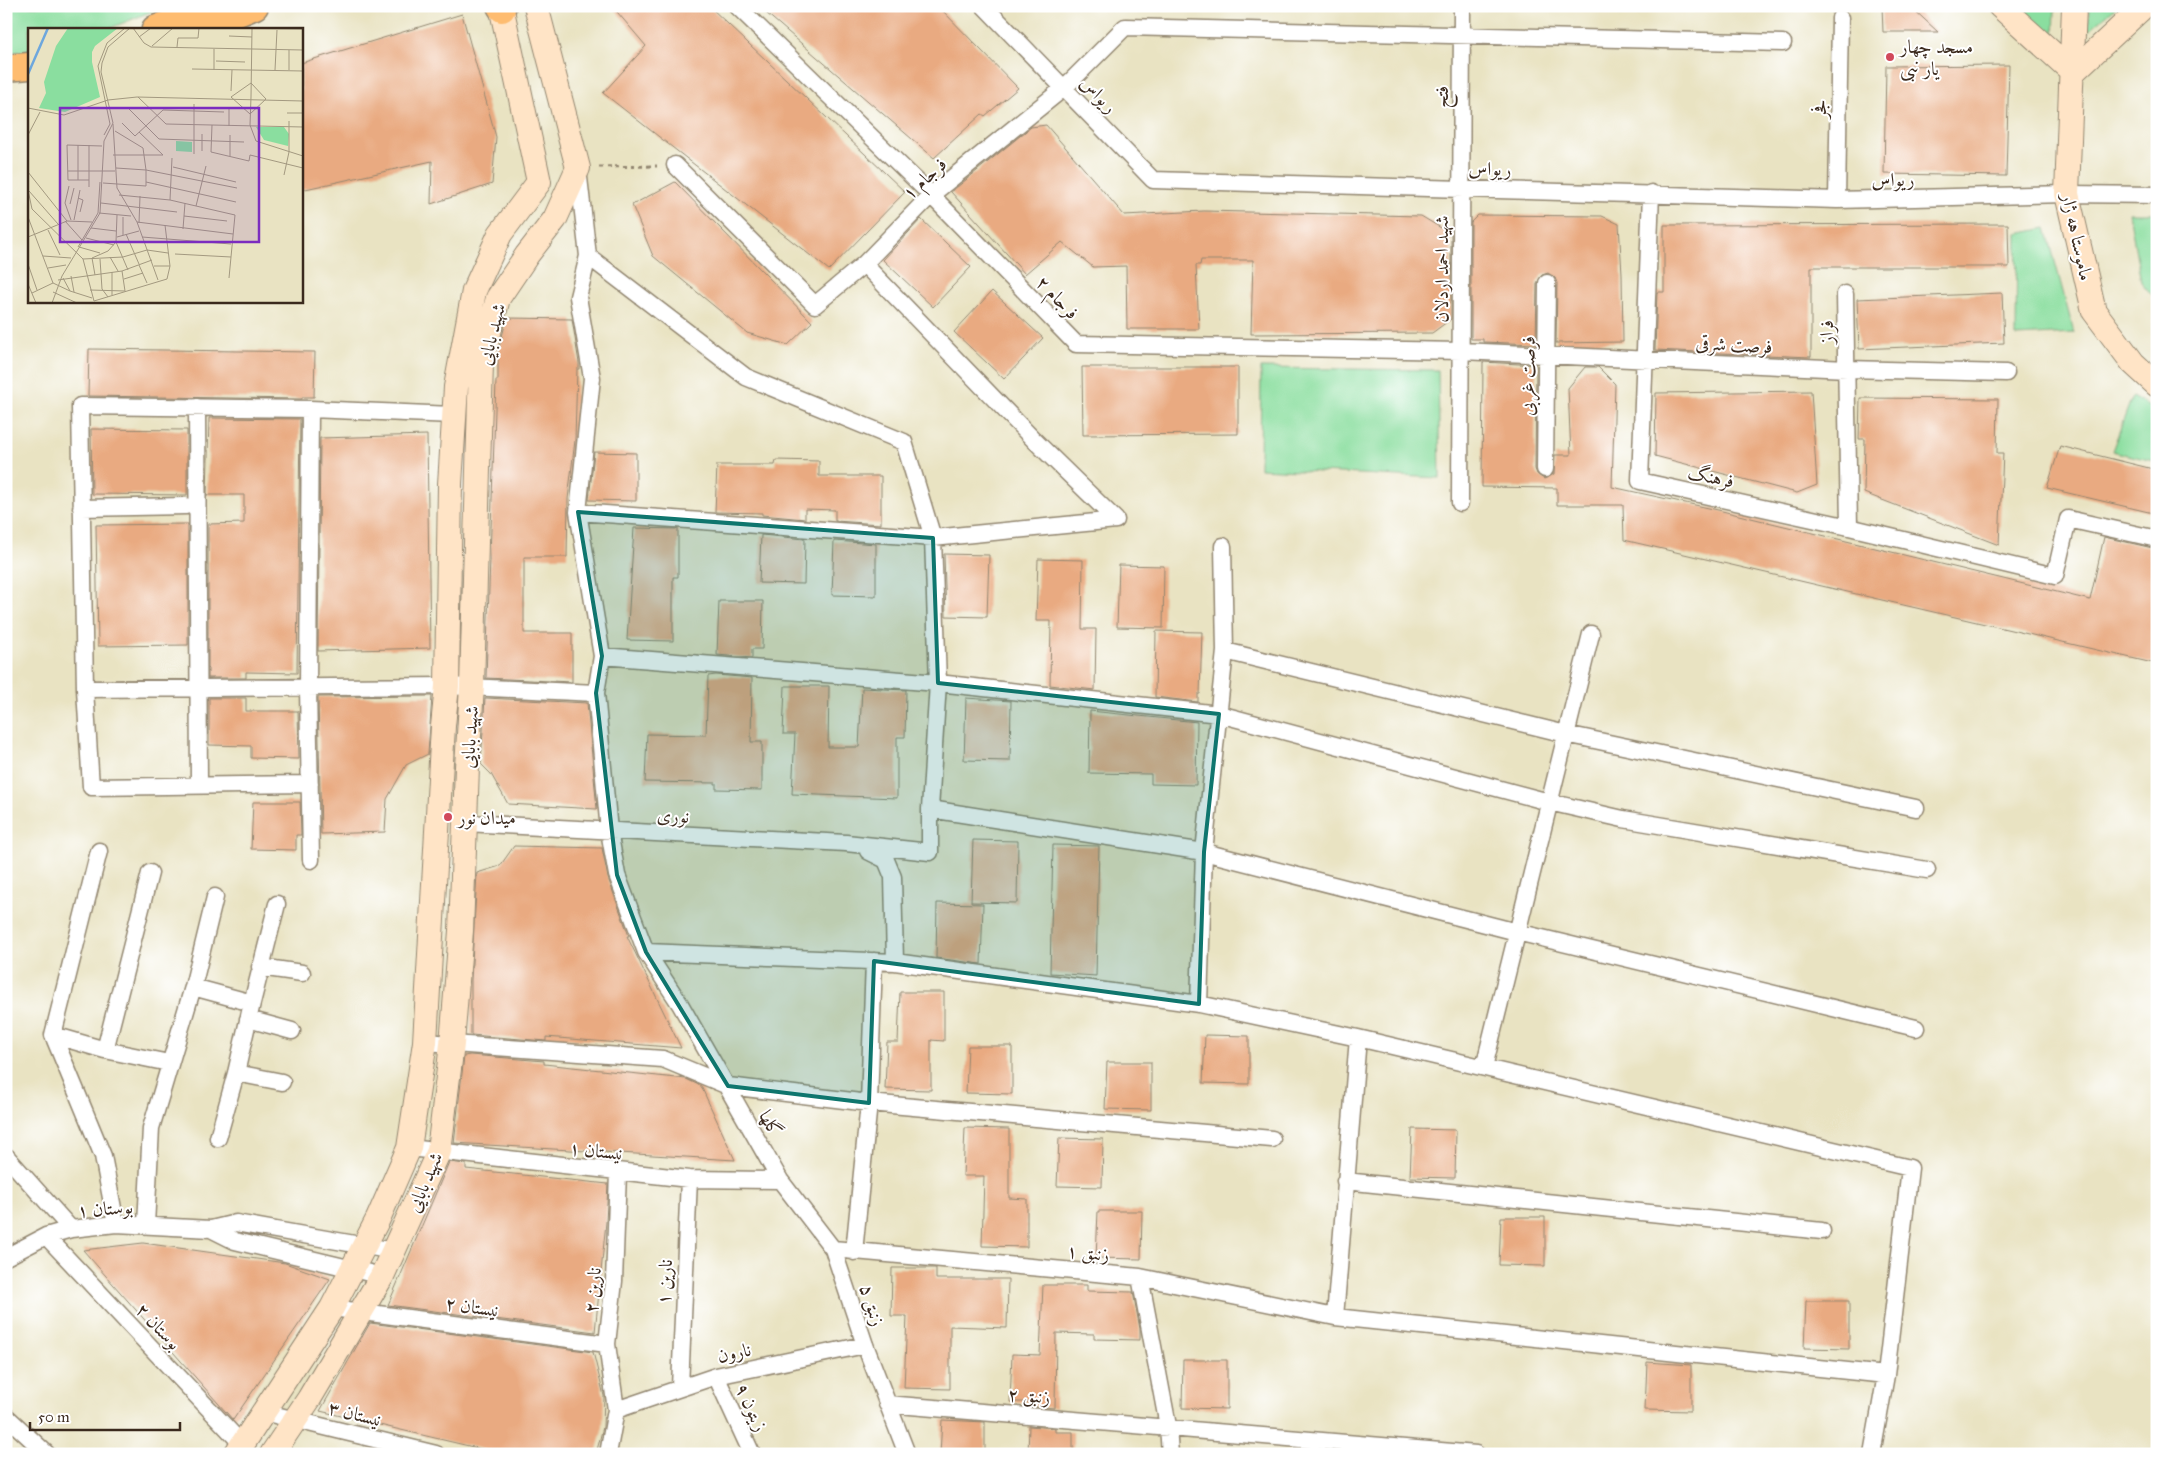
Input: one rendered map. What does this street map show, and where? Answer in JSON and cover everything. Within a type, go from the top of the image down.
[{"type":"main road","points":[[157,28],[212,6]]},
{"type":"main road","points":[[201,28],[255,6]]},
{"type":"main road","points":[[536,6],[578,168]]},
{"type":"main road","points":[[2000,6],[2073,72],[2144,6]]},
{"type":"main road","name":"ماموستا هه ژار","points":[[2074,6],[2067,194],[2094,311],[2133,363],[2157,385]]},
{"type":"main road","name":"شهید بابایی","points":[[239,1449],[332,1308],[365,1246],[409,1148],[425,1042],[443,726],[447,686],[453,416],[456,387],[474,291],[500,234],[539,182],[501,7]]},
{"type":"main road","points":[[6,68],[28,66]]},
{"type":"main road","points":[[6,84],[28,83]]},
{"type":"main road","name":"شهید بابایی","points":[[272,1454],[296,1419],[382,1276],[439,1151],[452,1044],[461,930],[472,686],[481,363],[498,298],[527,255],[555,219],[578,168]]},
{"type":"street","name":"فرجام ۲","points":[[737,6],[931,195],[1076,344],[1461,351]]},
{"type":"street","name":"ریواس","points":[[984,6],[1065,87],[1153,180],[1461,187],[1837,200],[2067,194],[2157,195]]},
{"type":"street","name":"فتح","points":[[1461,187],[1462,6]]},
{"type":"street","name":"فجر","points":[[1837,200],[1840,18]]},
{"type":"street","name":"فرجام ۱","points":[[675,165],[815,305],[864,264],[931,195],[1065,87],[1125,27],[1783,43]]},
{"type":"street","name":"گلها","points":[[578,168],[588,256],[578,298],[592,378],[578,512],[602,656],[596,693],[609,832],[617,875],[646,952],[680,1004],[780,1180]]},
{"type":"street","name":"شهید احمد اردلان","points":[[1461,187],[1461,351]]},
{"type":"street","name":"فرهنگ","points":[[1651,193],[1640,481],[1849,527],[2055,576],[2068,519],[2157,540]]},
{"type":"street","points":[[588,256],[746,377],[904,442],[933,538],[938,683],[930,808],[1204,852],[1517,932],[1916,1028]]},
{"type":"street","points":[[578,512],[933,538],[1116,520],[1033,439],[864,264]]},
{"type":"street","name":"فرصت غربی","points":[[1545,469],[1547,283]]},
{"type":"street","name":"فراز","points":[[1845,294],[1849,527]]},
{"type":"street","points":[[1460,503],[1461,351]]},
{"type":"street","name":"فرصت شرقی","points":[[1461,351],[1847,369],[2006,373]]},
{"type":"street","points":[[310,784],[91,787],[85,689],[80,406],[310,409],[453,416]]},
{"type":"street","points":[[197,407],[199,786]]},
{"type":"street","points":[[310,409],[308,687],[311,860]]},
{"type":"street","points":[[81,508],[186,506]]},
{"type":"street","points":[[1198,1004],[1204,852],[1225,651],[1223,546]]},
{"type":"street","points":[[1484,1067],[1590,634]]},
{"type":"street","points":[[1225,651],[1566,734],[1916,808]]},
{"type":"street","points":[[602,656],[938,683],[1219,714],[1623,820],[1927,870]]},
{"type":"street","points":[[85,689],[472,686],[596,693]]},
{"type":"street","name":"نوری","points":[[466,824],[857,845],[930,852],[930,808]]},
{"type":"street","points":[[857,845],[886,860],[893,877],[895,962]]},
{"type":"street","points":[[99,851],[53,1035],[103,1156],[116,1224]]},
{"type":"street","points":[[105,1050],[150,873]]},
{"type":"street","points":[[146,1226],[151,1128],[193,987],[216,897]]},
{"type":"street","points":[[218,1138],[277,904]]},
{"type":"street","points":[[646,952],[895,962],[1198,1004],[1484,1067],[1910,1168],[1886,1375],[1872,1454]]},
{"type":"street","points":[[854,1252],[868,1103],[874,962]]},
{"type":"street","points":[[260,967],[302,973]]},
{"type":"street","points":[[193,987],[292,1031]]},
{"type":"street","points":[[53,1035],[105,1050],[169,1063]]},
{"type":"street","points":[[1335,1317],[1358,1038]]},
{"type":"street","points":[[425,1042],[663,1059],[728,1086],[868,1103],[1272,1139]]},
{"type":"street","points":[[236,1072],[282,1082]]},
{"type":"street","name":"نیستان ۱","points":[[409,1148],[618,1173],[689,1179],[780,1180]]},
{"type":"street","points":[[6,1156],[71,1230]]},
{"type":"street","name":"نارین ۲","points":[[608,1454],[616,1410],[607,1344],[614,1281],[618,1173]]},
{"type":"street","name":"نارین ۱","points":[[680,1387],[689,1179]]},
{"type":"street","name":"زنبق ۵","points":[[780,1180],[833,1249],[865,1346],[907,1454]]},
{"type":"street","points":[[1345,1181],[1822,1231]]},
{"type":"street","name":"بوستان ۱","points":[[6,1257],[46,1236],[71,1230],[116,1224],[211,1229],[236,1224],[394,1251]]},
{"type":"street","name":"بوستان ۱","points":[[211,1229],[235,1241],[382,1276]]},
{"type":"street","name":"بوستان ۲","points":[[46,1236],[239,1449]]},
{"type":"street","name":"زنبق ۱","points":[[833,1249],[1140,1277],[1335,1317],[1886,1375]]},
{"type":"street","points":[[1140,1277],[1168,1426],[1170,1454]]},
{"type":"street","name":"نیستان ۲","points":[[332,1308],[607,1344]]},
{"type":"street","name":"نارون","points":[[616,1410],[716,1376],[865,1346]]},
{"type":"street","name":"زیتون ۹","points":[[716,1376],[752,1454]]},
{"type":"street","name":"زنبق ۲","points":[[886,1404],[1168,1426],[1476,1454]]},
{"type":"street","name":"نیستان ۳","points":[[263,1412],[436,1454]]},
{"type":"street","points":[[6,1416],[47,1454]]},
{"type":"path","points":[[578,168],[675,165]]},
{"type":"highlighted area","points":[[578,512],[933,538],[938,683],[1219,714],[1204,852],[1199,1004],[874,961],[869,1103],[728,1086],[646,952],[617,875],[596,693],[602,656]]},
{"type":"green space","points":[[6,6],[165,6],[110,28],[28,28],[28,51],[6,53]]},
{"type":"green space","points":[[2014,6],[2055,6],[2054,40]]},
{"type":"green space","points":[[2089,6],[2117,6],[2088,31]]},
{"type":"green space","points":[[2129,213],[2157,213],[2157,301],[2141,282]]},
{"type":"green space","points":[[2046,228],[2074,333],[2016,336],[2017,234]]},
{"type":"green space","points":[[1261,368],[1438,370],[1440,478],[1260,469]]},
{"type":"green space","points":[[2132,397],[2157,411],[2157,462],[2112,451]]},
{"type":"building","points":[[612,6],[709,6],[905,192],[829,270],[603,93],[646,46]]},
{"type":"building","points":[[758,6],[938,6],[1018,88],[985,116],[982,114],[934,158]]},
{"type":"building","points":[[1882,6],[1910,6],[1938,32],[1883,32]]},
{"type":"building","points":[[462,14],[496,137],[492,184],[431,204],[432,161],[302,190],[302,63]]},
{"type":"building","points":[[2009,65],[2006,176],[1884,174],[1886,66]]},
{"type":"building","points":[[1046,125],[1124,215],[1204,211],[1421,216],[1451,234],[1451,319],[1432,333],[1251,334],[1253,260],[1201,260],[1200,265],[1196,265],[1199,329],[1127,329],[1126,266],[1093,267],[1062,242],[1025,274],[951,192],[1031,127]]},
{"type":"building","points":[[675,182],[812,322],[788,345],[747,333],[653,256],[632,205]]},
{"type":"building","points":[[1478,215],[1602,216],[1619,224],[1623,342],[1556,343],[1557,283],[1555,278],[1548,273],[1542,275],[1537,283],[1536,344],[1483,342],[1483,339],[1471,339],[1471,222]]},
{"type":"building","points":[[921,219],[971,267],[933,307],[883,260]]},
{"type":"building","points":[[2008,224],[2009,267],[1811,267],[1811,357],[1655,350],[1657,292],[1664,292],[1664,225]]},
{"type":"building","points":[[992,291],[1043,338],[1004,379],[954,332]]},
{"type":"building","points":[[2002,293],[2004,343],[1859,349],[1857,299]]},
{"type":"building","points":[[507,318],[572,319],[579,369],[577,369],[575,440],[568,499],[567,557],[524,557],[524,633],[572,633],[572,682],[486,678],[496,380],[498,380],[498,351]]},
{"type":"building","points":[[89,349],[315,352],[314,397],[302,397],[302,399],[88,396]]},
{"type":"building","points":[[1483,362],[1536,365],[1535,469],[1537,474],[1544,479],[1554,474],[1555,455],[1571,455],[1568,388],[1585,367],[1598,367],[1615,384],[1612,487],[1718,510],[2090,600],[2104,537],[2157,549],[2157,664],[1624,540],[1623,505],[1557,505],[1557,488],[1482,487]]},
{"type":"building","points":[[1082,367],[1238,367],[1238,434],[1083,435]]},
{"type":"building","points":[[1811,391],[1817,485],[1797,493],[1655,456],[1656,393]]},
{"type":"building","points":[[1860,398],[1998,399],[1997,453],[2003,453],[1999,545],[1864,493],[1865,439],[1859,439]]},
{"type":"building","points":[[209,418],[300,419],[297,673],[246,672],[246,678],[208,678],[208,524],[244,523],[244,495],[207,495]]},
{"type":"building","points":[[91,429],[187,430],[187,495],[92,494]]},
{"type":"building","points":[[427,435],[430,648],[318,651],[320,438]]},
{"type":"building","points":[[2060,446],[2157,470],[2157,514],[2047,488]]},
{"type":"building","points":[[594,452],[636,453],[636,501],[589,500]]},
{"type":"building","points":[[776,460],[819,461],[819,476],[881,476],[881,524],[835,521],[835,510],[805,509],[805,519],[762,515],[762,513],[715,512],[717,465],[775,465]]},
{"type":"building","points":[[188,524],[188,645],[98,646],[96,525]]},
{"type":"building","points":[[634,528],[678,529],[678,577],[673,577],[673,641],[627,640]]},
{"type":"building","points":[[761,535],[805,539],[804,584],[759,583]]},
{"type":"building","points":[[834,541],[876,544],[876,596],[832,595]]},
{"type":"building","points":[[944,554],[989,555],[987,617],[946,616]]},
{"type":"building","points":[[1038,559],[1083,560],[1082,629],[1096,629],[1095,690],[1050,685],[1051,621],[1036,621]]},
{"type":"building","points":[[1119,565],[1164,566],[1163,628],[1117,627]]},
{"type":"building","points":[[719,601],[763,601],[762,649],[752,649],[752,658],[717,655]]},
{"type":"building","points":[[1156,631],[1202,632],[1200,694],[1198,694],[1198,702],[1155,697]]},
{"type":"building","points":[[708,676],[752,678],[751,742],[762,742],[762,790],[716,789],[716,783],[645,782],[647,734],[706,735]]},
{"type":"building","points":[[785,686],[829,686],[828,747],[859,747],[862,688],[906,690],[905,737],[897,737],[897,798],[792,794],[795,734],[783,734]]},
{"type":"building","points":[[432,696],[428,754],[406,765],[387,799],[385,832],[321,834],[318,697]]},
{"type":"building","points":[[209,698],[246,698],[246,711],[298,711],[299,759],[251,758],[251,746],[209,745]]},
{"type":"building","points":[[485,698],[587,703],[597,809],[508,804],[491,774],[481,764]]},
{"type":"building","points":[[966,698],[1011,701],[1010,761],[964,760]]},
{"type":"building","points":[[1090,711],[1197,722],[1196,785],[1151,784],[1151,774],[1089,773]]},
{"type":"building","points":[[253,802],[300,802],[301,835],[296,835],[296,850],[251,849]]},
{"type":"building","points":[[973,840],[1018,841],[1017,903],[971,902]]},
{"type":"building","points":[[1053,845],[1099,846],[1096,976],[1050,973]]},
{"type":"building","points":[[514,846],[602,848],[608,878],[629,936],[627,936],[681,1048],[546,1037],[546,1041],[471,1035],[471,980],[477,873],[500,866]]},
{"type":"building","points":[[937,903],[983,904],[981,964],[936,958]]},
{"type":"building","points":[[900,992],[944,992],[944,1041],[931,1040],[931,1090],[885,1089],[887,1042],[898,1042]]},
{"type":"building","points":[[1205,1035],[1249,1036],[1249,1084],[1203,1083]]},
{"type":"building","points":[[968,1046],[1012,1046],[1012,1094],[966,1093]]},
{"type":"building","points":[[464,1056],[544,1061],[544,1064],[686,1079],[701,1086],[735,1160],[454,1143]]},
{"type":"building","points":[[1107,1062],[1151,1062],[1151,1110],[1105,1109]]},
{"type":"building","points":[[965,1128],[1009,1129],[1009,1198],[1027,1199],[1027,1247],[982,1246],[984,1176],[963,1176]]},
{"type":"building","points":[[1412,1129],[1456,1130],[1455,1178],[1410,1177]]},
{"type":"building","points":[[1059,1138],[1103,1139],[1102,1187],[1057,1186]]},
{"type":"building","points":[[449,1162],[466,1164],[466,1169],[608,1184],[595,1332],[388,1305]]},
{"type":"building","points":[[1098,1211],[1142,1211],[1141,1259],[1096,1258]]},
{"type":"building","points":[[1501,1217],[1545,1217],[1545,1266],[1499,1265]]},
{"type":"building","points":[[143,1243],[285,1263],[330,1279],[233,1420],[83,1250]]},
{"type":"building","points":[[892,1268],[936,1268],[936,1279],[1008,1279],[1007,1328],[950,1326],[950,1389],[904,1388],[907,1316],[891,1316]]},
{"type":"building","points":[[1043,1285],[1087,1285],[1087,1291],[1133,1292],[1140,1329],[1140,1340],[1094,1339],[1094,1334],[1056,1333],[1055,1408],[1030,1406],[1030,1402],[1010,1402],[1012,1354],[1040,1355]]},
{"type":"building","points":[[1806,1301],[1849,1301],[1849,1349],[1804,1348]]},
{"type":"building","points":[[370,1323],[593,1352],[604,1396],[603,1427],[596,1454],[503,1454],[320,1411]]},
{"type":"building","points":[[1183,1360],[1227,1360],[1227,1409],[1182,1408]]},
{"type":"building","points":[[1647,1362],[1691,1365],[1691,1411],[1645,1410]]},
{"type":"building","points":[[942,1420],[985,1422],[985,1454],[940,1454]]},
{"type":"building","points":[[1029,1426],[1055,1428],[1055,1432],[1073,1432],[1073,1454],[1028,1454]]},
{"type":"place","name":"مسجد چهار یار نبی","points":[[1890,57]]},
{"type":"place","name":"میدان نور","points":[[448,817]]}]
